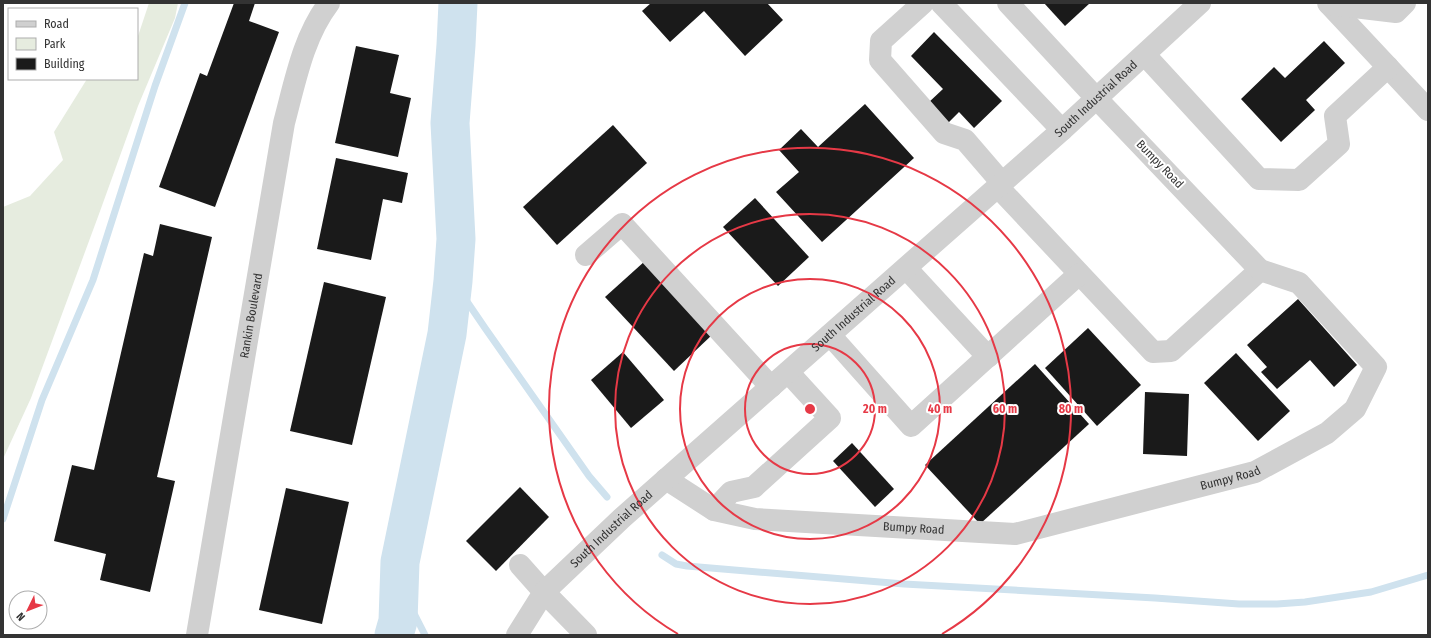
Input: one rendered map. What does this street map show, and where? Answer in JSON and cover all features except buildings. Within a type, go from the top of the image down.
[{"type":"street","name":"Rankin Boulevard","points":[[197,635],[284,123],[304,50],[322,12],[329,3]]},
{"type":"street","points":[[923,3],[881,41],[880,60],[944,133],[965,140],[1000,185],[1079,274],[1152,352],[1170,351],[1260,270]]},
{"type":"street","points":[[941,3],[1062,130]]},
{"type":"street","name":"Bumpy Road","points":[[666,479],[714,510],[755,519],[1015,534],[1255,472],[1327,433],[1355,409],[1376,368],[1299,283],[1260,270],[1008,3]]},
{"type":"street","name":"South Industrial Road","points":[[517,635],[544,592],[622,518],[1097,99],[1200,3]]},
{"type":"street","points":[[1329,4],[1396,12],[1405,3]]},
{"type":"street","points":[[1329,4],[1428,110]]},
{"type":"street","points":[[1145,55],[1259,179],[1300,180],[1339,144],[1335,116],[1388,67]]},
{"type":"street","points":[[586,255],[622,224],[771,387]]},
{"type":"street","points":[[906,268],[988,356]]},
{"type":"street","points":[[830,335],[911,426],[1079,274]]},
{"type":"street","points":[[714,510],[731,492],[754,487],[830,418],[788,372]]},
{"type":"street","points":[[520,565],[586,635]]},
{"type":"green space","points":[[149,3],[178,3],[175,18],[138,106],[31,398],[3,459],[3,207],[30,196],[63,160],[54,132],[86,80],[138,80],[138,36]]},
{"type":"waterway","points":[[3,519],[42,400],[93,280],[155,86],[185,3]]},
{"type":"waterway","points":[[394,635],[398,621],[400,562],[447,334],[453,281],[456,239],[450,123],[458,3]]},
{"type":"waterway","points":[[453,281],[589,476],[607,497]]},
{"type":"waterway","points":[[662,555],[676,564],[687,566],[904,584],[1239,604],[1305,602],[1371,592],[1428,575]]},
{"type":"waterway","points":[[400,586],[425,635]]}]
